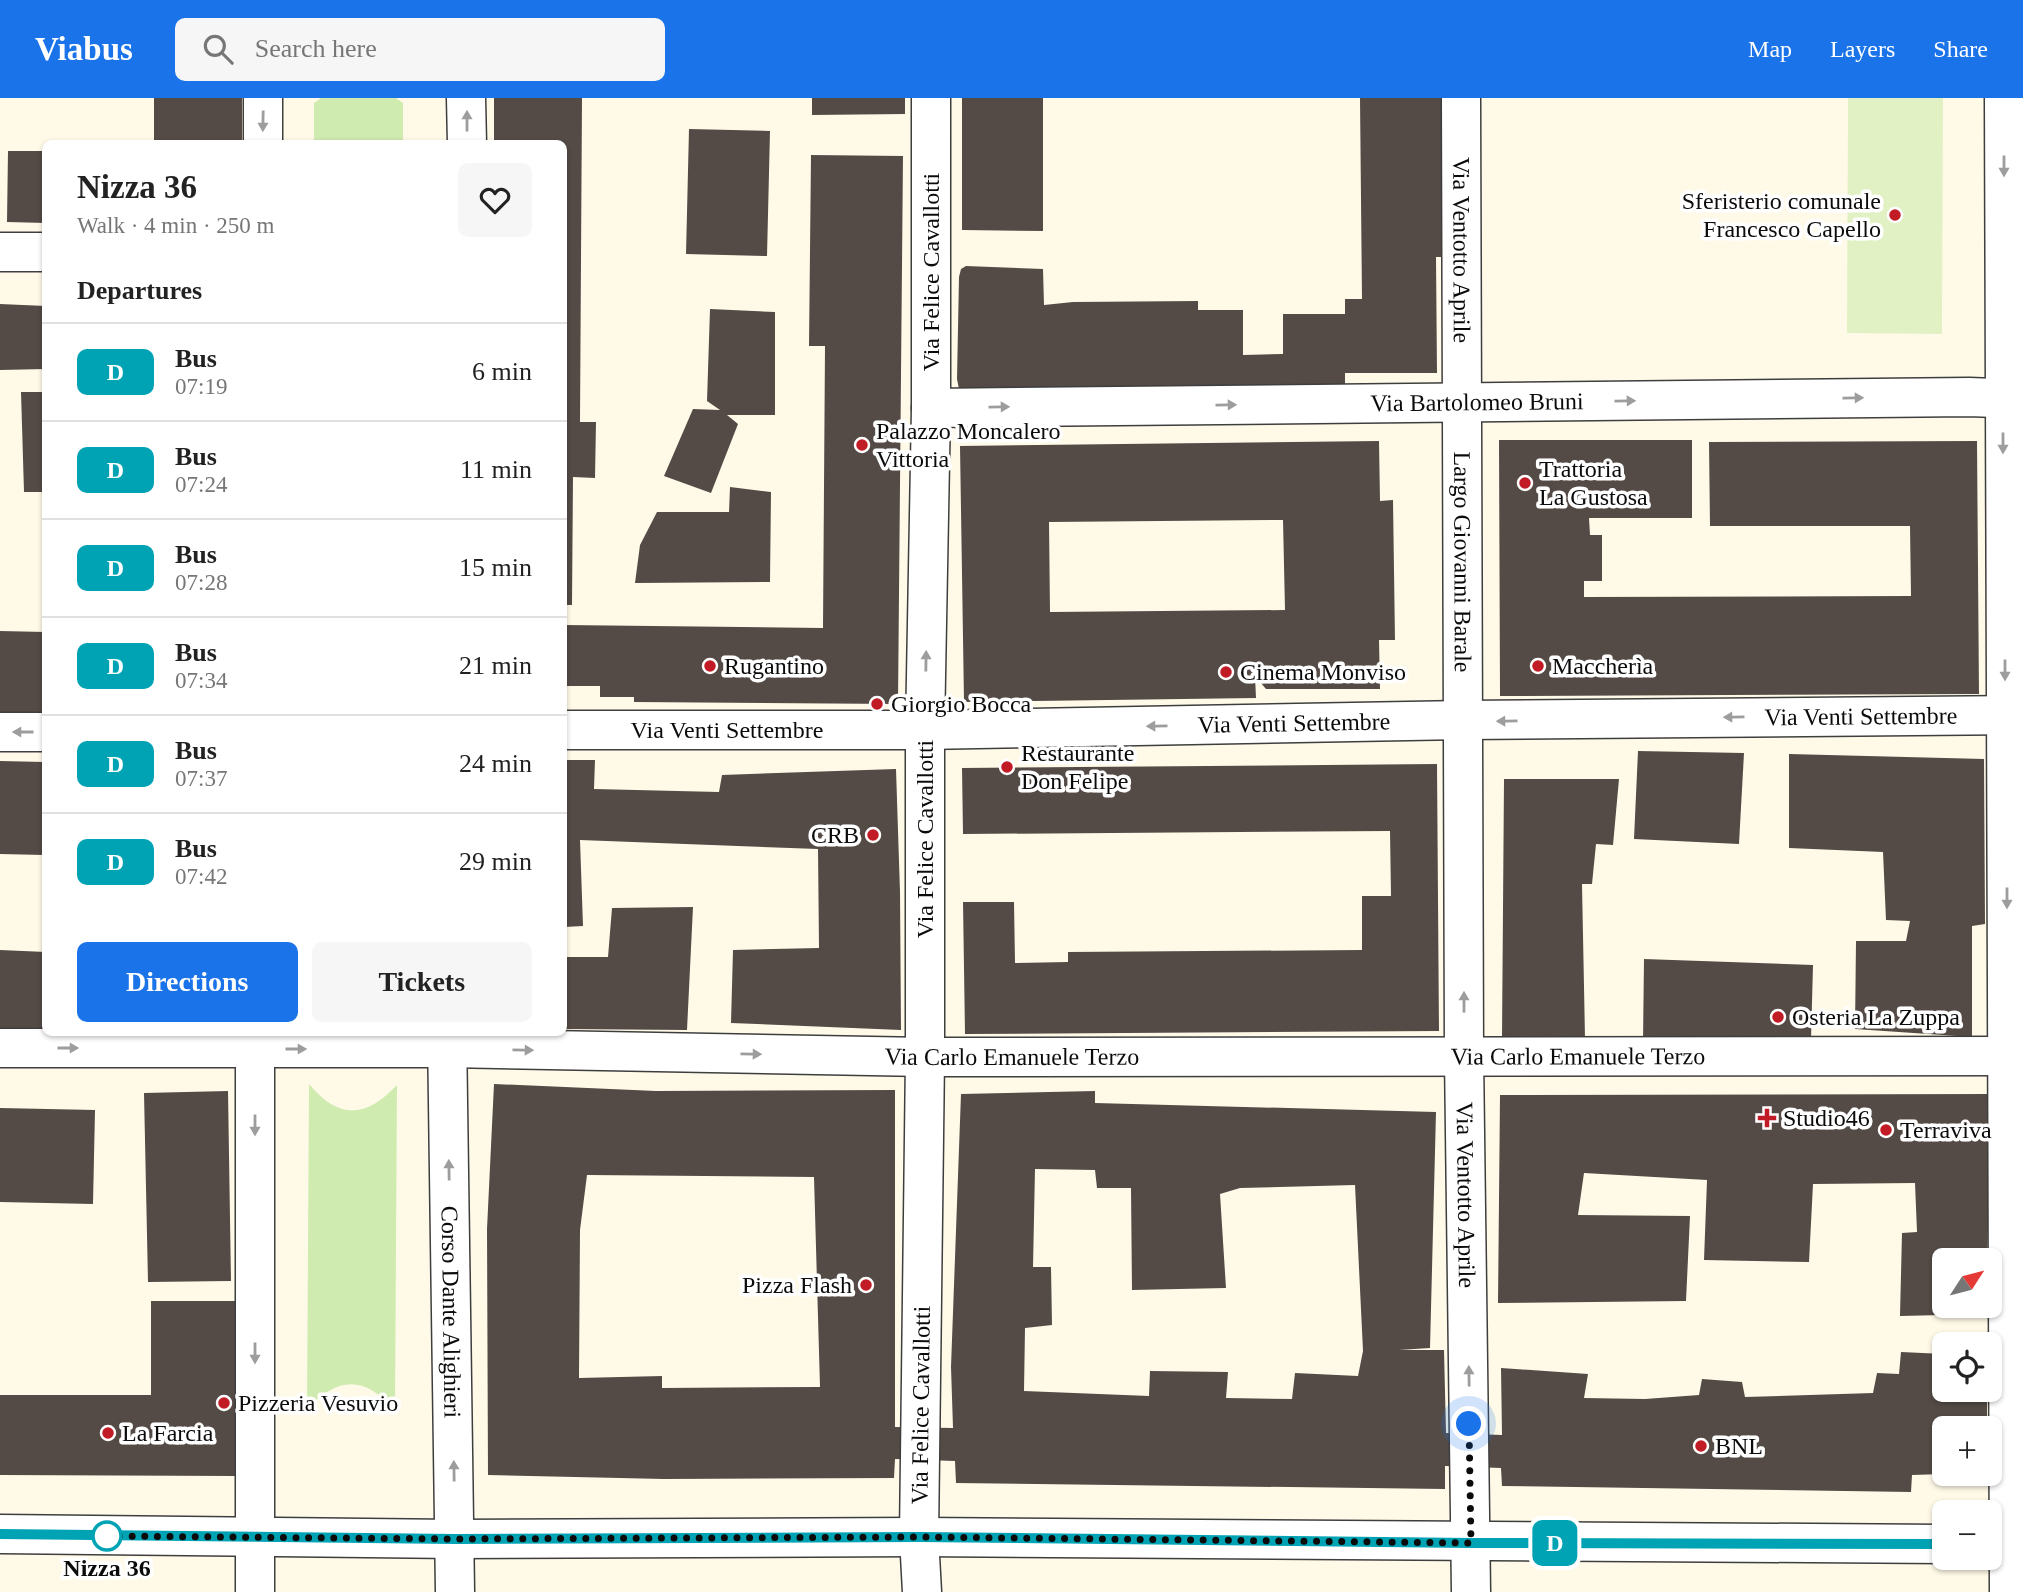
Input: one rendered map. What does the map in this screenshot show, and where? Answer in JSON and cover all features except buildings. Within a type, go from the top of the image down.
[{"type":"street","points":[[263,98],[263,140]]},
{"type":"street","points":[[466,98],[467,140]]},
{"type":"street","name":"Via Felice Cavallotti","points":[[922,1592],[919,1537],[925,1057],[925,730],[931,408],[931,98]]},
{"type":"street","name":"Via Ventotto Aprile","points":[[1461,98],[1461,402]]},
{"type":"street","points":[[2004,98],[2014,398],[2015,1056],[2007,1543],[2009,1592]]},
{"type":"street","points":[[0,252],[42,252]]},
{"type":"street","name":"Via Bartolomeo Bruni","points":[[931,408],[2014,398]]},
{"type":"street","name":"Largo Giovanni Barale","points":[[1461,402],[1463,720]]},
{"type":"street","name":"Via Venti Settembre","points":[[567,730],[925,730],[2014,714]]},
{"type":"street","name":"Via Ventotto Aprile","points":[[1463,720],[1471,1592]]},
{"type":"street","points":[[0,732],[42,732]]},
{"type":"street","name":"Via Carlo Emanuele Terzo","points":[[0,1048],[255,1041],[447,1040],[925,1057],[2015,1056]]},
{"type":"street","name":"Corso Dante Alighieri","points":[[447,1040],[455,1592]]},
{"type":"street","points":[[255,1041],[255,1592]]},
{"type":"street","points":[[0,1534],[256,1538],[919,1537],[1471,1543],[1932,1544]]},
{"type":"green space","points":[[321,98],[396,98],[403,103],[403,140],[314,140],[314,103]]},
{"type":"green space","name":"Sferisterio comunale Francesco Capello","points":[[1848,98],[1943,98],[1942,334],[1847,333]]},
{"type":"green space","points":[[309,1084],[331,1104],[353,1110],[374,1104],[397,1085],[395,1410],[373,1391],[351,1384],[330,1390],[307,1409]]},
{"type":"bus line","name":"D","points":[[0,1534],[256,1538],[919,1537],[1471,1543],[1932,1544]]},
{"type":"place","name":"Sferisterio comunale Francesco Capello","points":[[1895,215]]},
{"type":"place","name":"Palazzo Moncalero Vittoria","points":[[862,445]]},
{"type":"place","name":"Trattoria La Gustosa","points":[[1525,483]]},
{"type":"place","name":"Rugantino","points":[[710,666]]},
{"type":"place","name":"Maccherìa","points":[[1538,666]]},
{"type":"place","name":"Cinema Monviso","points":[[1226,672]]},
{"type":"place","name":"Giorgio Bocca","points":[[877,704]]},
{"type":"place","name":"Restaurante Don Felipe","points":[[1007,767]]},
{"type":"place","name":"CRB","points":[[873,835]]},
{"type":"place","name":"Osteria La Zuppa","points":[[1778,1017]]},
{"type":"place","name":"Studio46","points":[[1767,1118]]},
{"type":"place","name":"Terraviva","points":[[1886,1130]]},
{"type":"place","name":"Pizza Flash","points":[[866,1285]]},
{"type":"place","name":"Pizzeria Vesuvio","points":[[224,1403]]},
{"type":"place","name":"La Farcia","points":[[108,1433]]},
{"type":"place","name":"BNL","points":[[1701,1446]]},
{"type":"place","name":"Nizza 36","points":[[107,1536]]},
{"type":"route","points":[[107,1536],[455,1539],[919,1537],[1471,1543],[1469,1424]]}]
